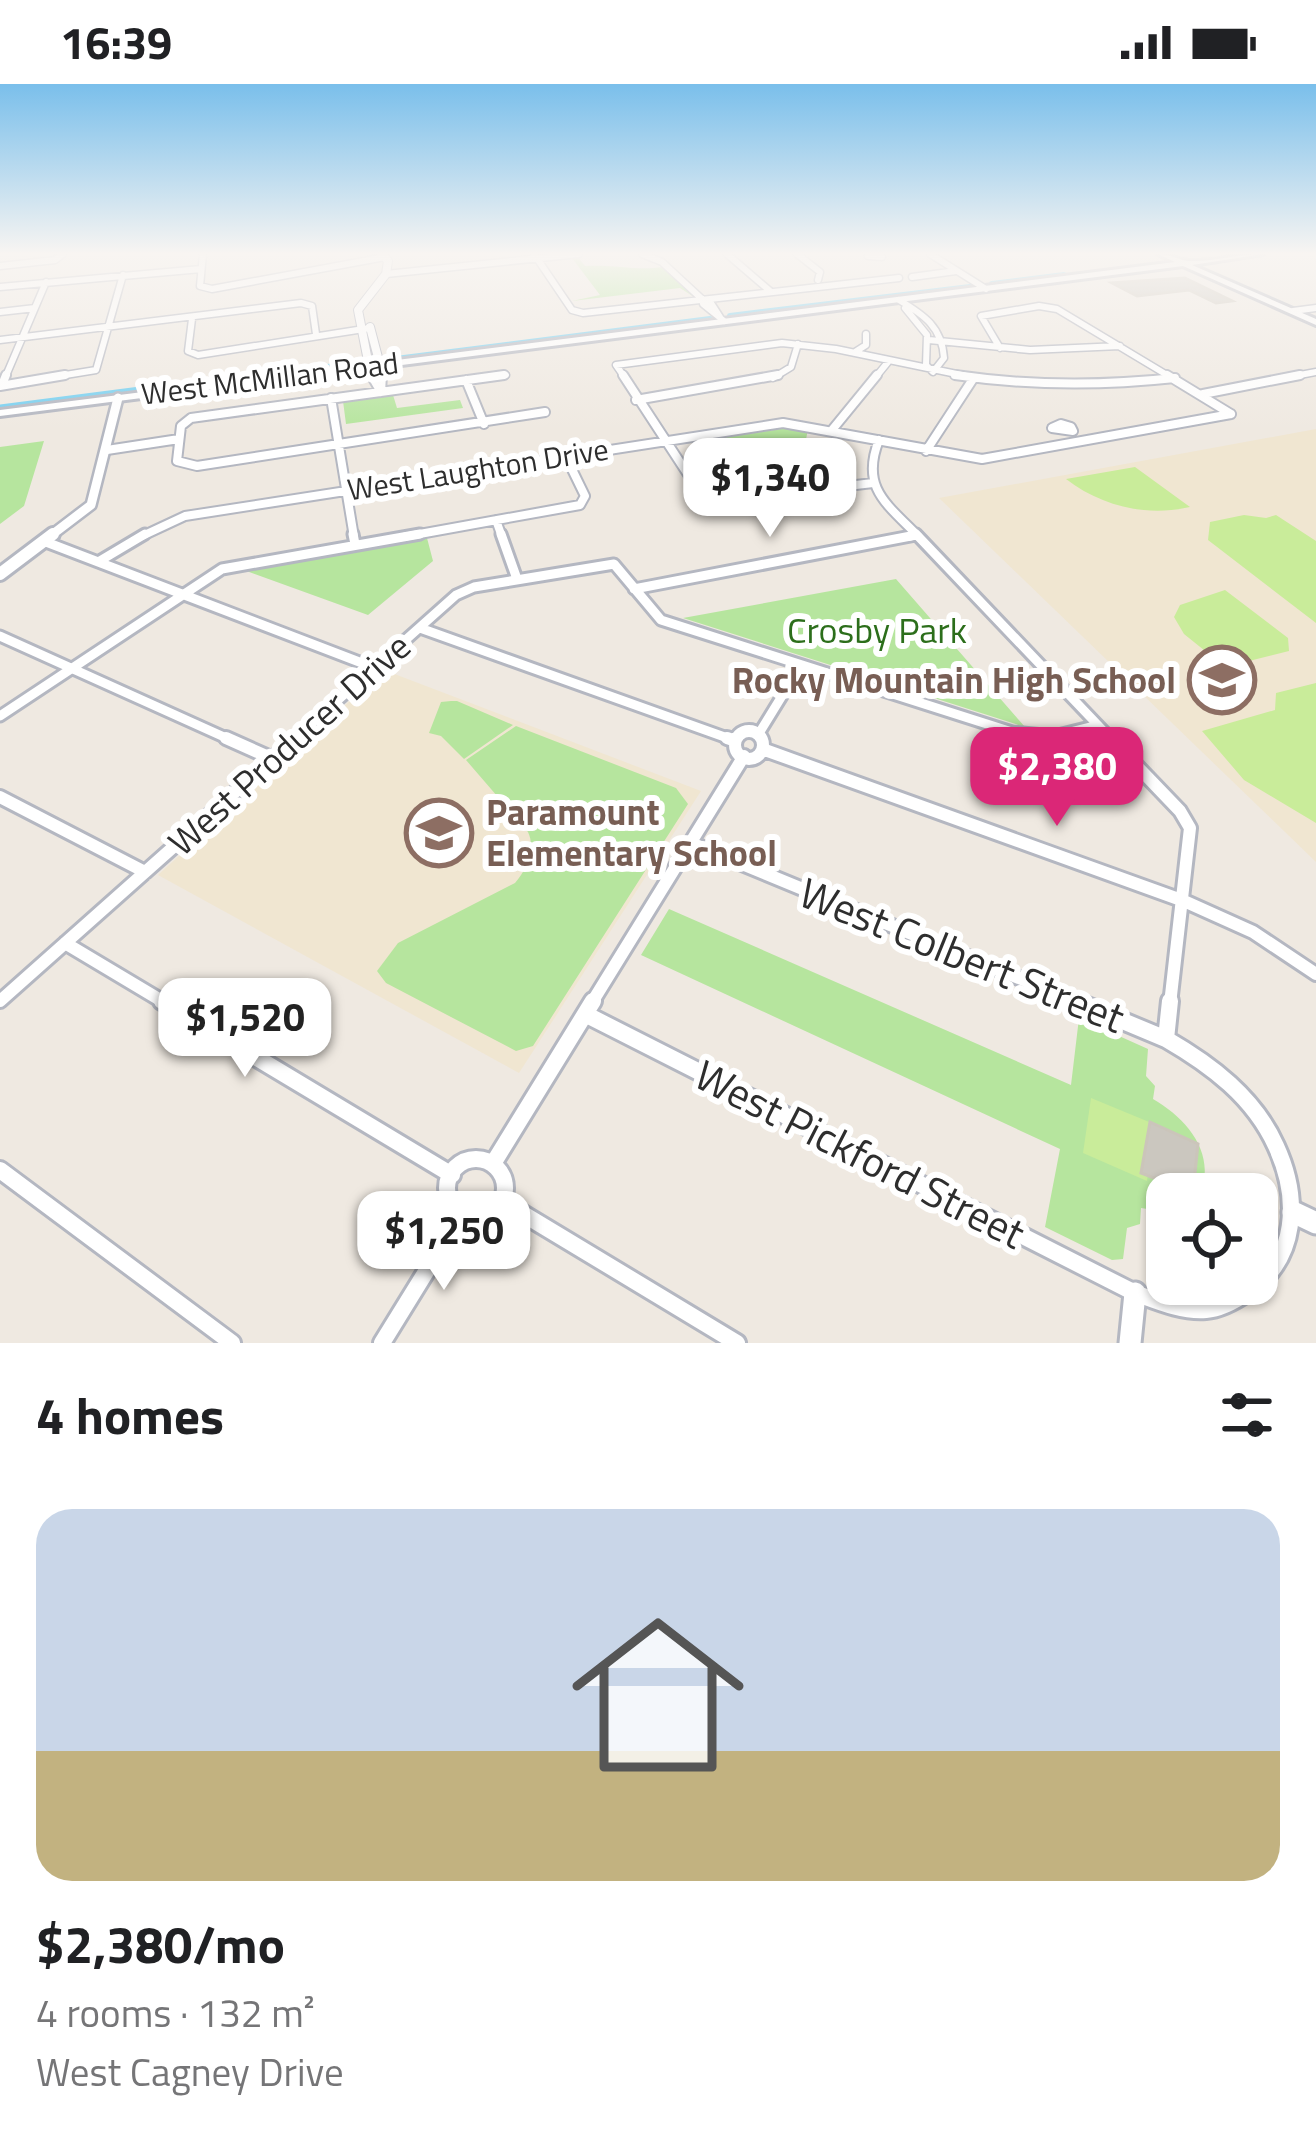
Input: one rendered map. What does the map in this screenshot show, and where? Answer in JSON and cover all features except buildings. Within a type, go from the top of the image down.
[{"type":"main road","name":"West McMillan Road","points":[[0,413],[793,313]]},
{"type":"street","points":[[1,385],[33,313]]},
{"type":"street","points":[[1,385],[91,373],[98,368],[113,313]]},
{"type":"street","points":[[0,340],[192,320],[209,313]]},
{"type":"street","points":[[313,313],[316,334]]},
{"type":"street","points":[[359,313],[375,366],[374,387],[381,392]]},
{"type":"street","points":[[720,313],[722,319]]},
{"type":"street","points":[[908,313],[929,340],[926,365],[933,372]]},
{"type":"street","points":[[918,313],[933,323],[943,341],[944,358],[933,372]]},
{"type":"street","points":[[1000,348],[981,316],[1003,313]]},
{"type":"street","points":[[1060,313],[1203,394],[1316,372]]},
{"type":"street","points":[[192,320],[188,351],[193,354],[301,343],[316,334],[366,328]]},
{"type":"street","points":[[855,352],[866,345],[866,334]]},
{"type":"street","points":[[929,340],[1063,350],[1120,346]]},
{"type":"street","points":[[873,483],[711,502],[664,442],[616,365],[749,345],[798,344],[973,379],[1095,386],[1175,378]]},
{"type":"street","points":[[636,400],[774,378],[791,367],[798,344]]},
{"type":"street","points":[[832,430],[888,362]]},
{"type":"street","points":[[506,375],[186,420],[177,461],[182,466],[338,446],[545,412]]},
{"type":"street","points":[[926,451],[973,379]]},
{"type":"street","points":[[466,380],[484,424]]},
{"type":"street","name":"West Laughton Drive","points":[[98,562],[172,519],[783,423],[982,459],[1231,413],[1203,394]]},
{"type":"street","points":[[0,574],[91,505],[118,398]]},
{"type":"street","points":[[331,398],[355,544]]},
{"type":"street","points":[[1069,433],[1081,442]]},
{"type":"street","points":[[107,450],[179,439]]},
{"type":"street","points":[[880,440],[868,465],[873,483],[1190,828],[1166,1040]]},
{"type":"street","points":[[0,716],[184,594],[242,563],[584,503],[566,457]]},
{"type":"street","points":[[496,520],[517,579]]},
{"type":"street","points":[[916,535],[634,589],[643,607],[661,620],[1012,733],[1054,736],[1098,724]]},
{"type":"street","points":[[46,542],[375,668]]},
{"type":"street","name":"West Producer Drive","points":[[0,1000],[464,590],[614,564],[623,569],[634,589]]},
{"type":"street","points":[[420,628],[734,740]]},
{"type":"street","points":[[0,636],[273,759]]},
{"type":"street","points":[[758,735],[801,665]]},
{"type":"street","points":[[734,740],[742,734],[758,735],[765,740],[766,750]]},
{"type":"street","points":[[734,740],[734,749],[744,756],[766,750]]},
{"type":"street","points":[[766,750],[1184,901],[1253,932],[1316,974]]},
{"type":"street","points":[[494,1162],[744,756]]},
{"type":"street","points":[[0,797],[145,872]]},
{"type":"street","name":"West Colbert Street","points":[[691,843],[1166,1040],[1222,1074],[1265,1123],[1287,1172],[1293,1212]]},
{"type":"street","points":[[64,943],[452,1175]]},
{"type":"street","name":"West Pickford Street","points":[[585,1014],[1135,1293],[1172,1306],[1208,1310],[1244,1296],[1277,1272],[1293,1212]]},
{"type":"street","points":[[470,1160],[494,1162],[504,1177],[500,1200],[482,1216],[461,1215],[448,1198],[452,1175],[470,1160]]},
{"type":"street","points":[[0,1170],[232,1343]]},
{"type":"street","points":[[500,1200],[737,1343]]},
{"type":"street","points":[[1293,1212],[1316,1223]]},
{"type":"street","points":[[382,1343],[461,1215]]},
{"type":"street","points":[[1130,1343],[1135,1293]]},
{"type":"shaded area","name":"Rocky Mountain High School","points":[[1316,429],[1316,862],[939,498]]},
{"type":"shaded area","name":"Paramount Elementary School","points":[[384,670],[701,791],[519,1073],[158,875]]},
{"type":"green space","points":[[393,395],[397,408],[460,400],[463,408],[346,424],[343,401]]},
{"type":"green space","points":[[808,429],[804,450],[832,453],[830,460],[740,471],[715,439]]},
{"type":"green space","points":[[44,441],[24,506],[0,524],[0,447]]},
{"type":"green space","points":[[1135,467],[1190,507],[1157,511],[1125,507],[1066,479]]},
{"type":"green space","points":[[1276,515],[1316,541],[1316,623],[1208,540],[1210,522]]},
{"type":"green space","points":[[427,538],[433,561],[368,615],[241,569]]},
{"type":"green space","name":"Crosby Park","points":[[896,579],[1025,727],[683,618]]},
{"type":"green space","points":[[1225,590],[1288,638],[1289,651],[1225,667],[1184,634],[1174,617],[1180,605]]},
{"type":"green space","points":[[1316,683],[1316,823],[1244,780],[1202,731],[1275,710],[1276,693]]},
{"type":"green space","points":[[457,701],[513,725],[464,759],[441,736],[429,733],[441,702]]},
{"type":"green space","points":[[516,726],[676,788],[688,804],[533,1046],[516,1051],[386,983],[377,971],[398,943],[515,883],[523,872],[531,852],[528,832],[466,760]]},
{"type":"green space","points":[[669,909],[1071,1085],[1079,1018],[1148,1049],[1146,1076],[1155,1086],[1153,1099],[1177,1116],[1195,1138],[1204,1173],[1146,1173],[1146,1209],[1141,1208],[1140,1224],[1127,1228],[1123,1259],[1112,1260],[1045,1227],[1060,1149],[641,955]]},
{"type":"green space","points":[[1091,1098],[1154,1124],[1146,1181],[1083,1153]]},
{"type":"waterway","points":[[730,316],[757,313]]},
{"type":"waterway","points":[[388,360],[710,319]]},
{"type":"waterway","points":[[240,378],[359,363]]},
{"type":"waterway","points":[[0,409],[264,375]]},
{"type":"place","name":"Rocky Mountain High School","points":[[1222,680]]},
{"type":"place","name":"Paramount Elementary School","points":[[439,833]]}]
